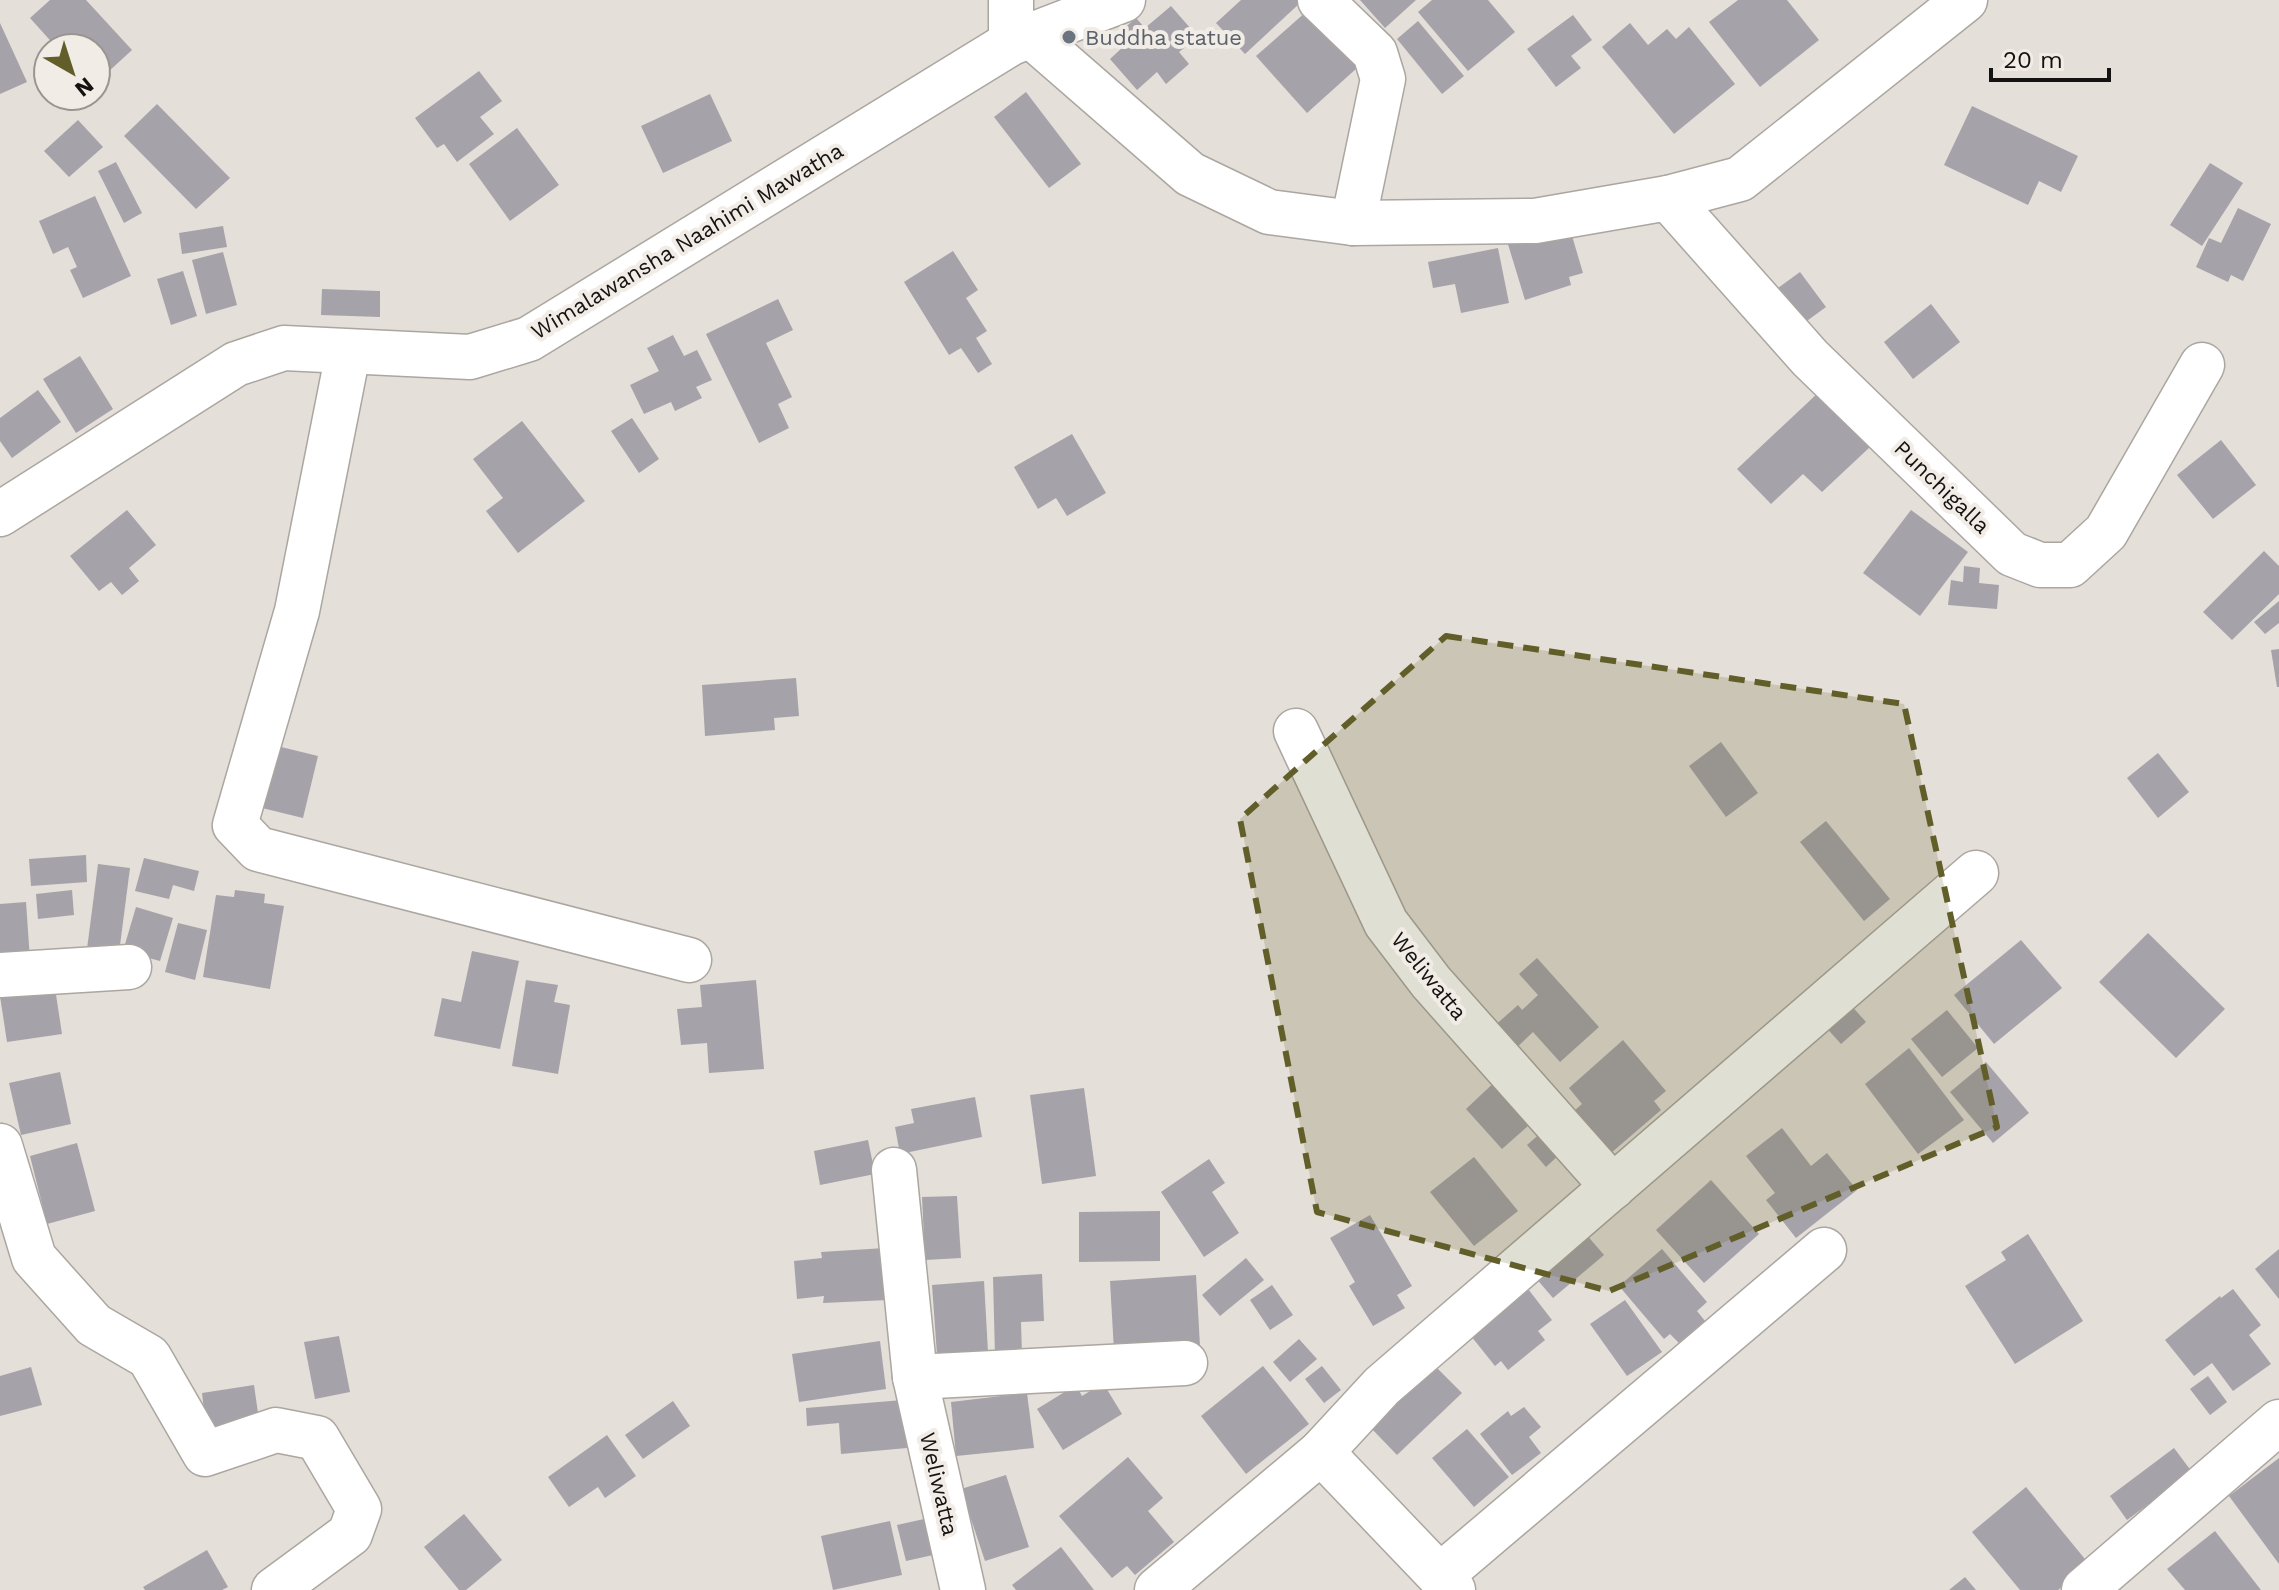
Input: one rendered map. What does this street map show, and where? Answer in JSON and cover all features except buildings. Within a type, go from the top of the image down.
[{"type":"street","name":"Wimalawansha Naahimi Mawatha","points":[[0,514],[236,364],[284,348],[470,357],[529,339],[1017,26],[1123,0]]},
{"type":"street","points":[[1320,0],[1375,53],[1383,79],[1353,223]]},
{"type":"street","points":[[1017,26],[1190,174],[1269,212],[1353,223],[1535,221],[1668,198],[1740,179],[1965,0]]},
{"type":"street","name":"Punchigalla","points":[[1668,198],[1810,358],[2012,554],[2040,565],[2070,565],[2106,532],[2202,365]]},
{"type":"street","points":[[348,353],[297,611],[235,825],[258,849],[689,960]]},
{"type":"street","name":"Weliwatta","points":[[1296,731],[1386,923],[1431,982],[1613,1187]]},
{"type":"street","points":[[1157,1590],[1321,1452],[1382,1386],[1976,873]]},
{"type":"street","points":[[0,975],[129,967]]},
{"type":"street","points":[[0,1146],[34,1258],[94,1325],[149,1357],[205,1454],[276,1430],[317,1438],[359,1509],[350,1534],[274,1590]]},
{"type":"street","name":"Weliwatta","points":[[894,1170],[915,1377],[963,1590]]},
{"type":"street","points":[[1321,1452],[1447,1583],[1824,1250]]},
{"type":"street","points":[[915,1377],[1185,1363]]},
{"type":"street","points":[[2084,1590],[2279,1422]]},
{"type":"highlighted area","points":[[1446,636],[1904,704],[1997,1127],[1609,1291],[1317,1212],[1240,819]]},
{"type":"place","name":"Buddha statue","points":[[1069,37]]}]
